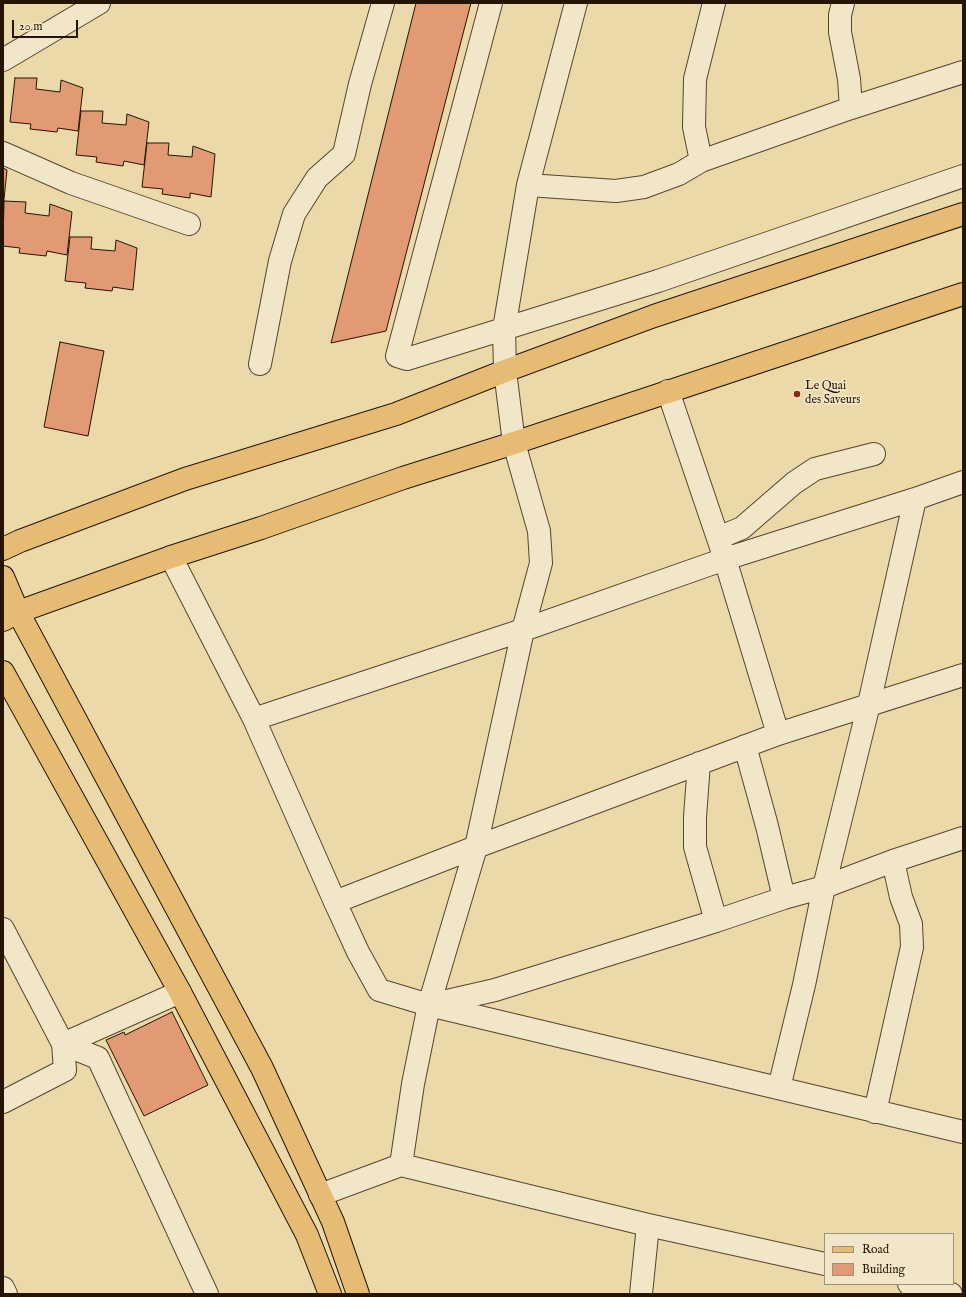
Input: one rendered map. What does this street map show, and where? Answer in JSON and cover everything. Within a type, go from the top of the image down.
[{"type":"main road","points":[[3,549],[20,541],[185,479],[396,414],[505,371],[654,316],[963,214]]},
{"type":"main road","points":[[11,616],[171,557],[261,528],[403,478],[514,443],[963,294]]},
{"type":"main road","points":[[3,576],[11,616],[262,1068],[333,1222],[358,1294]]},
{"type":"main road","points":[[3,672],[180,992],[308,1236],[330,1294]]},
{"type":"street","points":[[3,60],[99,3]]},
{"type":"street","points":[[260,364],[280,261],[294,214],[317,178],[344,154],[360,84],[384,3]]},
{"type":"street","points":[[491,3],[398,356],[407,359],[658,281],[963,176]]},
{"type":"street","points":[[401,1165],[413,1084],[429,1005],[476,847],[523,630],[541,563],[539,531],[514,443],[505,371],[504,329],[528,185],[576,3]]},
{"type":"street","points":[[701,161],[694,127],[695,79],[714,3]]},
{"type":"street","points":[[843,3],[840,14],[840,32],[849,79],[851,108]]},
{"type":"street","points":[[528,185],[616,191],[644,187],[679,174],[701,161],[851,108],[963,72]]},
{"type":"street","points":[[3,153],[71,182],[189,224]]},
{"type":"street","points":[[668,391],[725,559],[778,734]]},
{"type":"street","points":[[718,538],[742,528],[794,483],[815,469],[874,454]]},
{"type":"street","points":[[254,719],[523,630],[725,559],[915,499],[963,482]]},
{"type":"street","points":[[779,1088],[804,985],[824,887],[869,704],[915,499]]},
{"type":"street","points":[[171,557],[254,719],[358,952],[379,990],[429,1005],[963,1132]]},
{"type":"street","points":[[335,902],[744,746],[869,704],[963,675]]},
{"type":"street","points":[[744,746],[767,826],[784,898]]},
{"type":"street","points":[[699,763],[694,817],[695,847],[716,921]]},
{"type":"street","points":[[429,1005],[495,990],[716,921],[784,898],[824,887],[893,861],[963,838]]},
{"type":"street","points":[[875,1112],[912,947],[912,924],[901,896],[893,861]]},
{"type":"street","points":[[3,929],[64,1044],[65,1070],[3,1102]]},
{"type":"street","points":[[64,1044],[180,992]]},
{"type":"street","points":[[64,1044],[98,1058],[206,1294]]},
{"type":"street","points":[[320,1195],[401,1165],[648,1225],[824,1264]]},
{"type":"street","points":[[641,1294],[648,1225]]},
{"type":"street","points":[[913,1285],[951,1294]]},
{"type":"street","points":[[3,1288],[6,1294]]},
{"type":"building","points":[[416,3],[471,3],[386,331],[331,343]]},
{"type":"building","points":[[15,78],[37,78],[36,89],[60,92],[61,80],[83,88],[78,131],[58,128],[57,132],[30,129],[31,124],[10,122]]},
{"type":"building","points":[[81,111],[103,111],[102,123],[126,125],[127,114],[149,122],[144,165],[124,161],[123,166],[96,162],[97,157],[76,155]]},
{"type":"building","points":[[147,143],[169,143],[168,155],[192,157],[193,146],[215,154],[211,197],[190,193],[190,198],[162,194],[163,189],[142,187]]},
{"type":"building","points":[[3,168],[7,170],[3,209]]},
{"type":"building","points":[[4,201],[26,202],[25,213],[49,216],[50,204],[72,212],[67,255],[47,251],[46,256],[19,253],[20,248],[3,246]]},
{"type":"building","points":[[70,237],[92,237],[91,249],[115,251],[116,240],[137,248],[133,290],[113,287],[112,291],[85,288],[86,283],[65,281]]},
{"type":"building","points":[[60,342],[104,351],[88,436],[44,427]]},
{"type":"building","points":[[172,1012],[208,1085],[144,1116],[106,1040],[124,1032],[125,1035]]},
{"type":"place","name":"Le Quai des Saveurs","points":[[797,394]]}]
